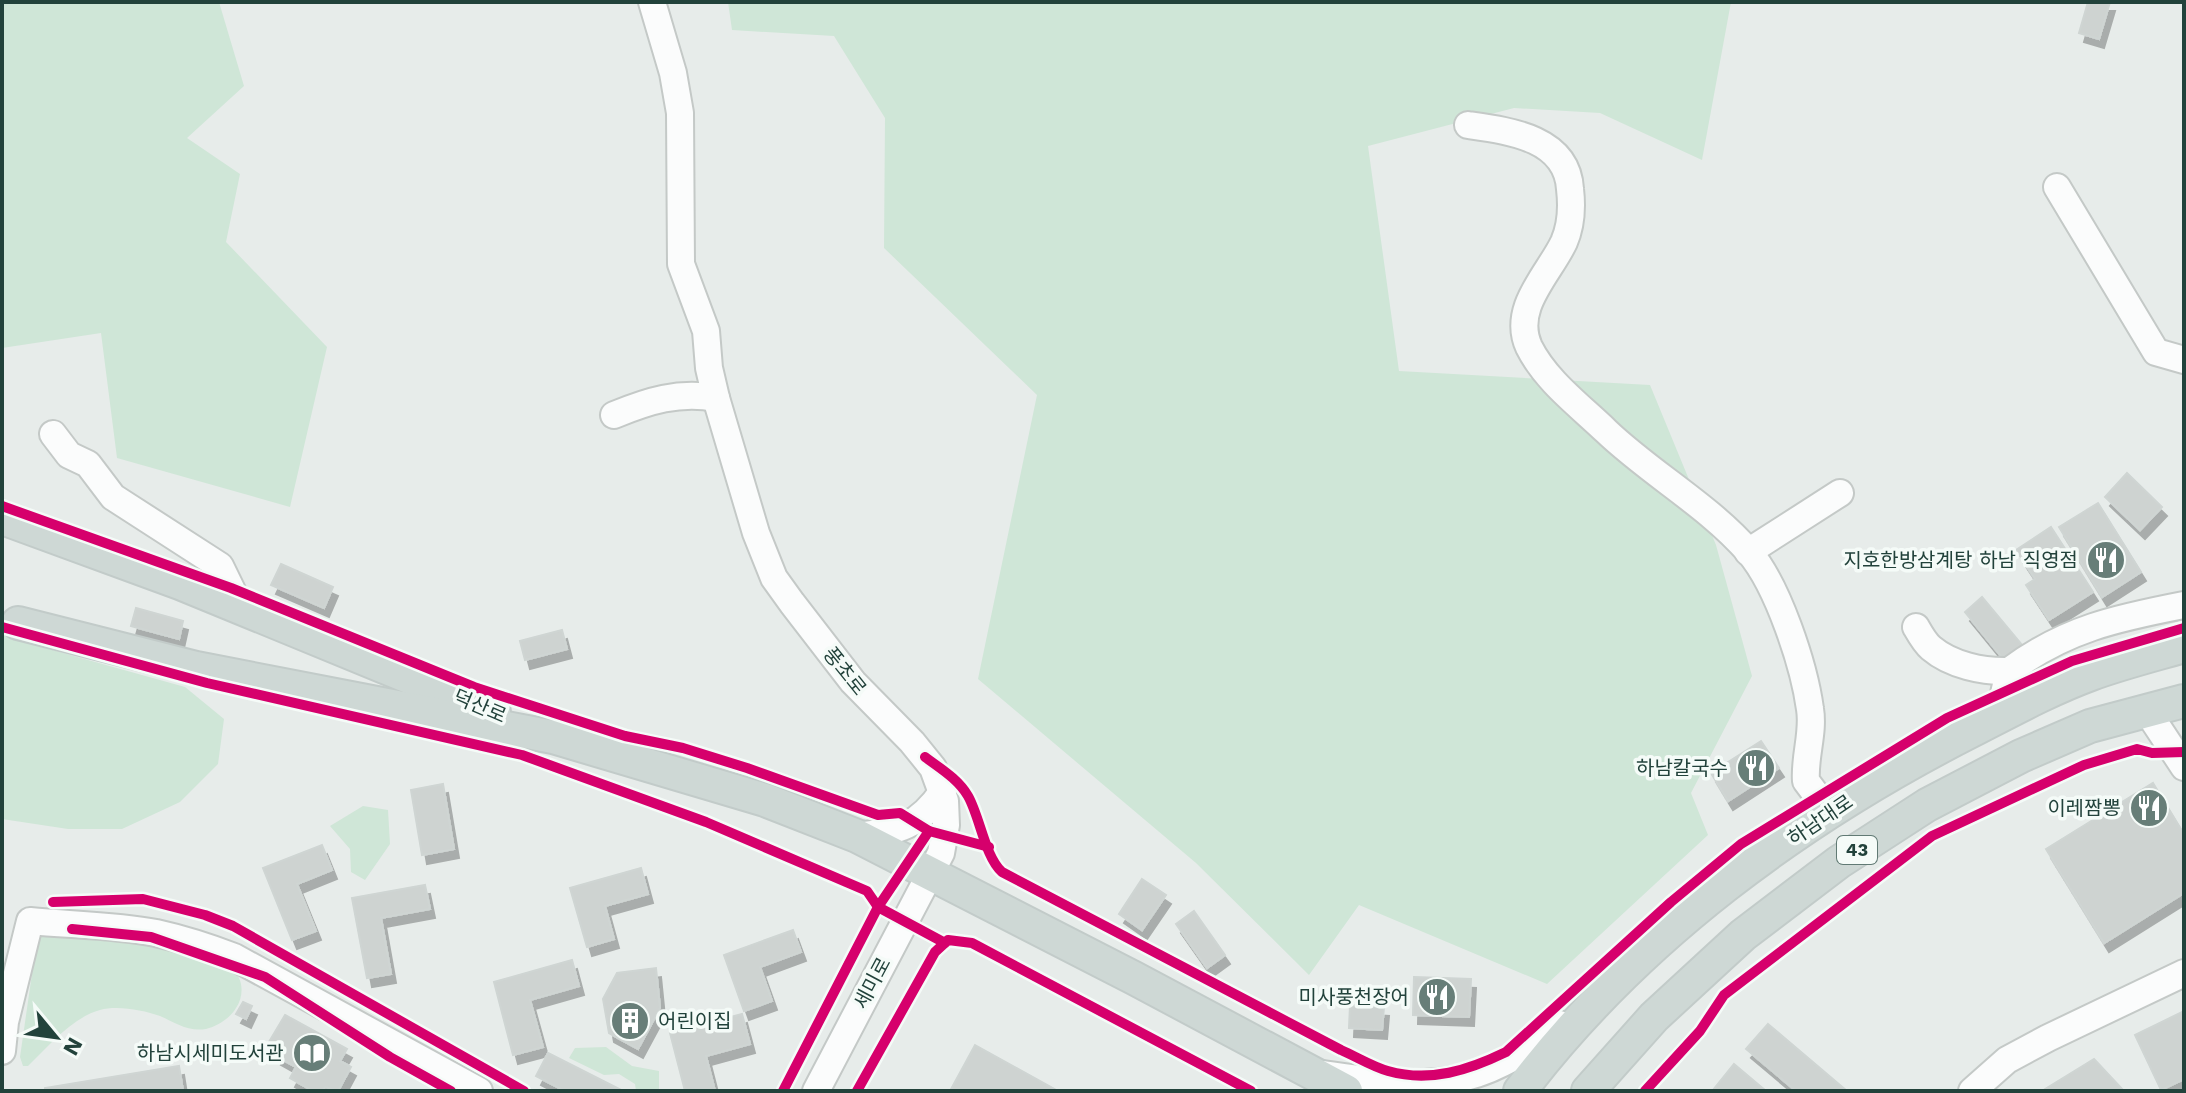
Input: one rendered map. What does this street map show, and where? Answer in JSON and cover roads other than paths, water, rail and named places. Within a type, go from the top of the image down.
[{"type":"main road","name":"덕산로","points":[[5,519],[240,607],[553,737]]},
{"type":"main road","name":"덕산로","points":[[18,623],[196,668],[553,737],[765,800],[857,836],[931,875]]},
{"type":"main road","name":"하남대로","points":[[1520,1091],[1616,981],[1820,799],[1904,765],[2090,674],[2184,646]]},
{"type":"main road","name":"43","points":[[1588,1091],[1654,1017],[1732,945],[1839,862],[1927,805],[2021,756],[2090,726],[2184,701]]},
{"type":"main road","points":[[931,875],[1134,978],[1320,1082],[1346,1091]]},
{"type":"street","name":"풍초로","points":[[652,2],[673,73],[680,113],[681,264],[706,331],[709,368],[716,398],[756,533],[774,578],[853,682],[927,759],[943,791],[946,814],[945,839],[931,875]]},
{"type":"street","points":[[1468,125],[1535,141],[1561,157],[1569,172],[1571,209],[1568,229],[1564,243],[1526,312],[1527,343],[1558,386],[1627,451],[1696,505],[1748,552],[1772,591],[1795,648],[1811,716],[1806,781],[1820,799]]},
{"type":"street","points":[[2057,187],[2156,352],[2184,360]]},
{"type":"street","points":[[614,415],[674,395],[716,398]]},
{"type":"street","points":[[53,434],[69,455],[88,464],[113,497],[220,566],[240,607]]},
{"type":"street","points":[[1748,552],[1840,493]]},
{"type":"street","points":[[1916,627],[1930,647],[1947,657],[1992,672],[2009,671],[2060,638],[2112,620],[2184,605]]},
{"type":"street","points":[[1999,716],[2009,671]]},
{"type":"street","points":[[2147,711],[2184,767]]},
{"type":"street","points":[[857,836],[906,827],[926,815],[943,791]]},
{"type":"street","name":"세미로","points":[[816,1091],[931,875]]},
{"type":"street","points":[[2,1051],[11,994],[30,921],[106,927],[196,943],[234,957],[479,1091]]},
{"type":"street","points":[[1972,1091],[2007,1060],[2107,1008],[2184,973]]},
{"type":"street","points":[[1320,1082],[1423,1089],[1469,1084],[1519,1061],[1574,1008],[1616,981]]},
{"type":"place","name":"지호한방삼계탕 하남 직영점","points":[[2106,560]]},
{"type":"place","name":"하남칼국수","points":[[1756,768]]},
{"type":"place","name":"이레짬뽕","points":[[2149,808]]},
{"type":"place","name":"미사풍천장어","points":[[1437,997]]},
{"type":"place","name":"어린이집","points":[[630,1021]]},
{"type":"place","name":"하남시세미도서관","points":[[312,1053]]}]
